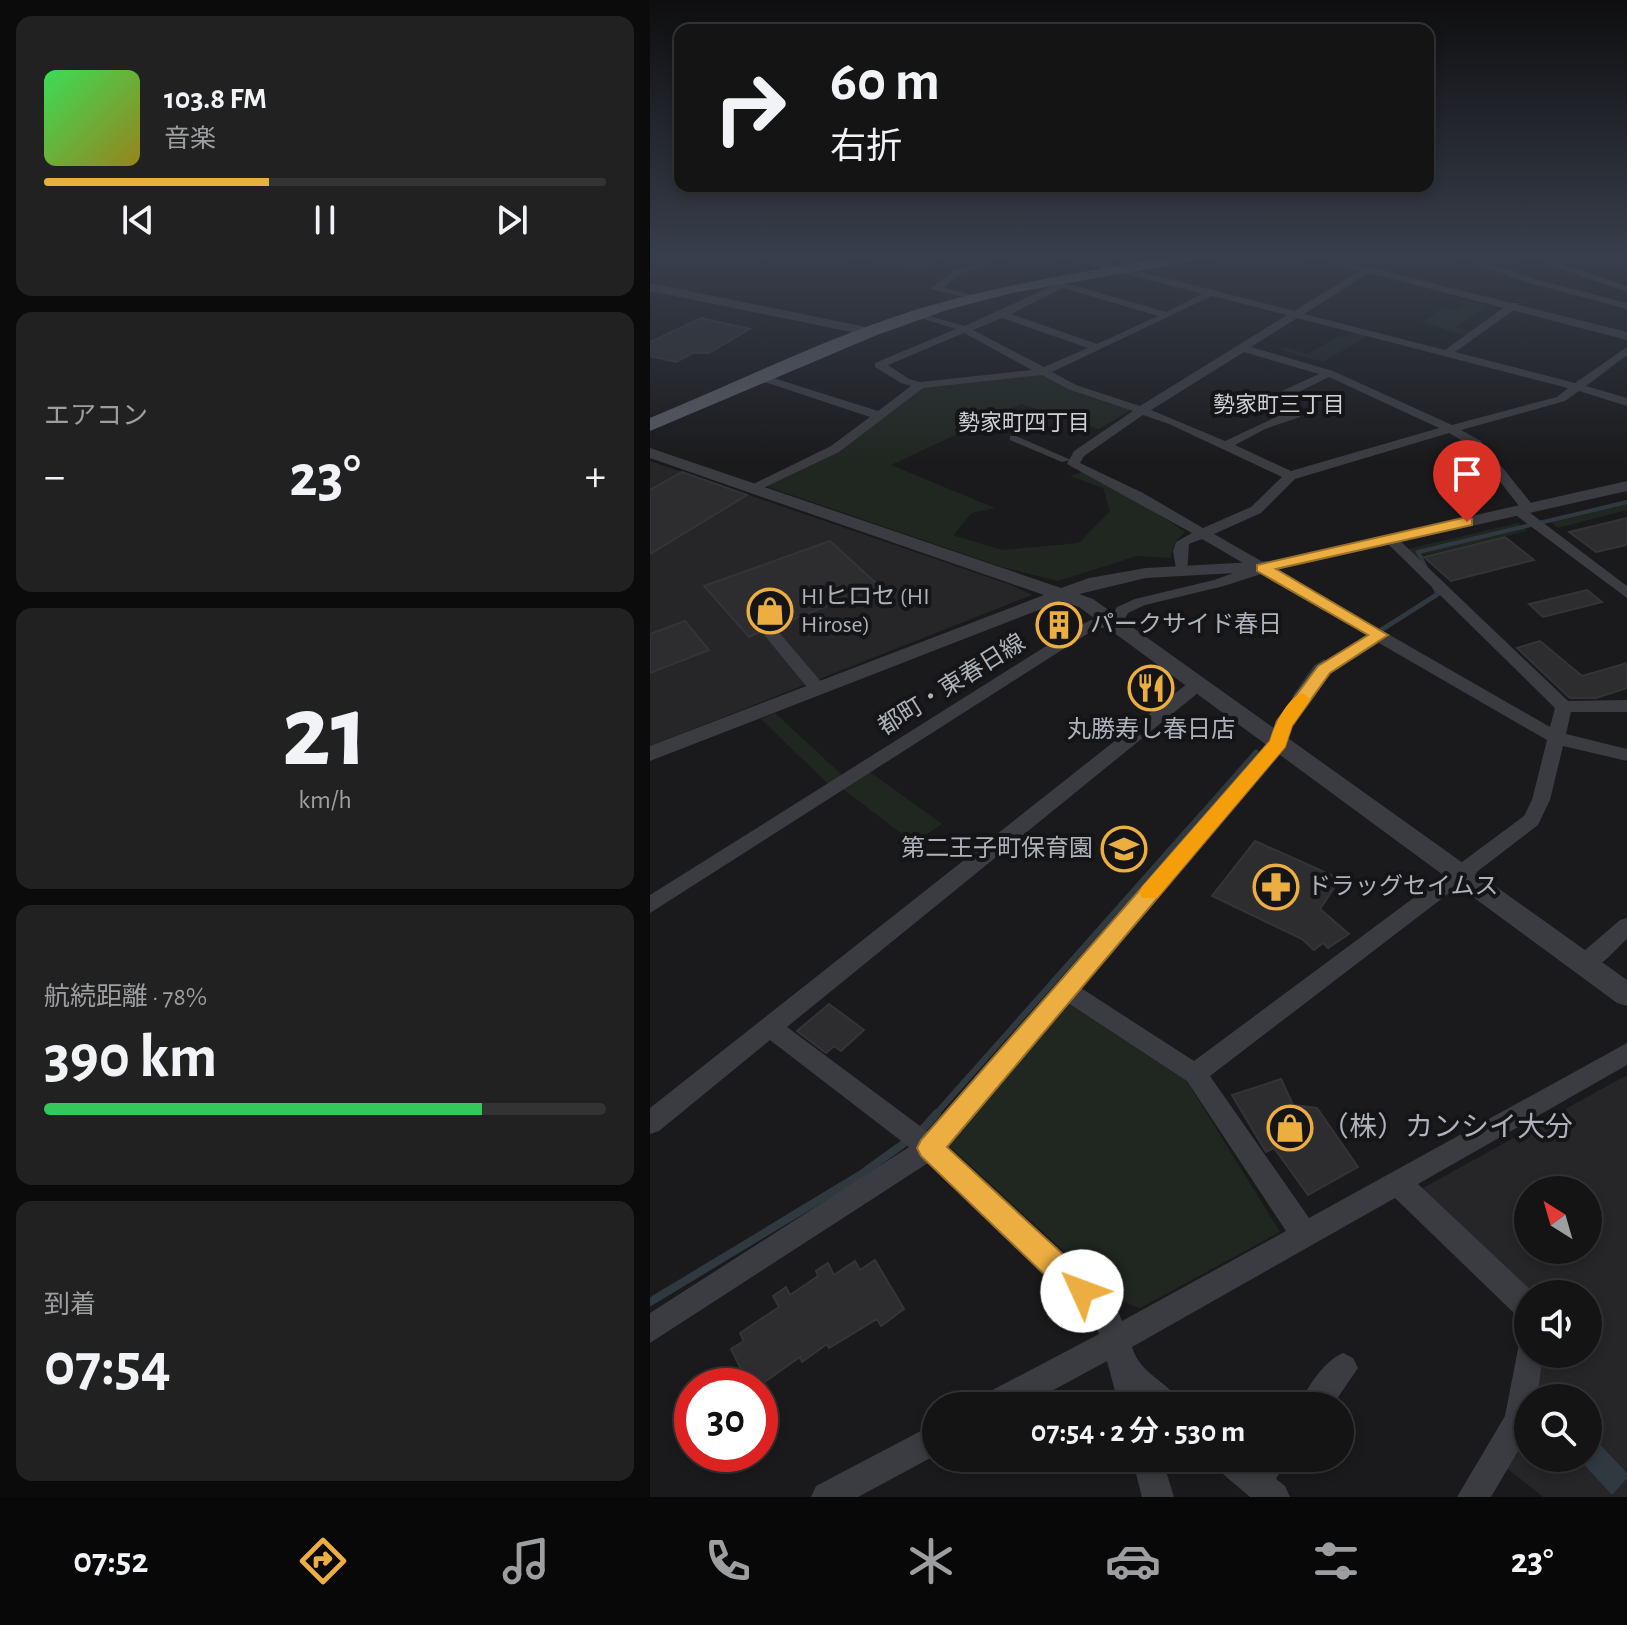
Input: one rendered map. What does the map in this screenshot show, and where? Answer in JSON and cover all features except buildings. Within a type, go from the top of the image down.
[{"type":"main road","points":[[650,414],[884,324]]},
{"type":"main road","points":[[650,425],[885,324]]},
{"type":"street","points":[[834,324],[865,330]]},
{"type":"street","points":[[949,324],[1072,387],[1144,409],[1290,476]]},
{"type":"street","points":[[974,324],[879,365],[905,381],[920,385],[1043,372],[1149,324]]},
{"type":"street","points":[[1030,324],[1096,347]]},
{"type":"street","points":[[1281,324],[1144,409],[1079,454],[1073,464],[1200,532],[1556,738],[1627,755]]},
{"type":"street","points":[[1327,324],[1627,402]]},
{"type":"street","points":[[1447,353],[1488,324]]},
{"type":"street","points":[[1583,324],[1627,336]]},
{"type":"street","points":[[1243,348],[1329,373],[1477,444],[1523,509],[1627,593]]},
{"type":"street","points":[[1182,571],[1181,547],[1200,532],[1256,510],[1290,476],[1545,405],[1561,399],[1627,350]]},
{"type":"street","points":[[1226,445],[1261,426],[1296,414],[1275,413],[1258,407],[1329,373]]},
{"type":"street","points":[[763,378],[877,415]]},
{"type":"street","points":[[752,488],[835,449],[920,385]]},
{"type":"street","points":[[1013,438],[1066,460]]},
{"type":"street","points":[[650,453],[1086,603],[1627,995]]},
{"type":"street","name":"都町・東春日線","points":[[650,905],[1081,631],[1097,623],[1115,623],[1122,610],[1140,602],[1219,583],[1263,568],[1627,486]]},
{"type":"street","points":[[1390,539],[1564,707],[1627,706]]},
{"type":"street","points":[[650,754],[1059,593],[1118,577],[1263,568]]},
{"type":"street","points":[[771,633],[817,688]]},
{"type":"street","points":[[650,1329],[930,1148],[1278,743],[1283,725],[1324,670],[1380,635]]},
{"type":"street","points":[[650,1123],[1198,684]]},
{"type":"street","points":[[1195,1074],[1531,820],[1541,800],[1564,707]]},
{"type":"street","points":[[1584,964],[1627,926]]},
{"type":"street","points":[[1066,990],[1195,1074],[1304,1234]]},
{"type":"street","points":[[770,1027],[930,1148],[1104,1311],[1116,1340],[1130,1392]]},
{"type":"street","points":[[1020,1392],[1627,1053]]},
{"type":"street","points":[[1398,1183],[1514,1294]]},
{"type":"street","points":[[1325,1392],[1343,1368]]},
{"type":"street","points":[[1473,1497],[1519,1421],[1527,1368]]},
{"type":"street","points":[[1125,1372],[1149,1392]]},
{"type":"street","points":[[827,1497],[922,1446]]},
{"type":"street","points":[[1151,1472],[1158,1497]]},
{"type":"shaded area","points":[[1428,324],[1461,324],[1456,327],[1473,332],[1466,336]]},
{"type":"shaded area","points":[[1353,333],[1368,336],[1323,362],[1279,350],[1285,347],[1307,354],[1340,336]]},
{"type":"shaded area","points":[[1041,374],[1131,410],[1099,429],[1021,404],[891,465],[995,508],[972,513],[953,535],[1002,550],[1079,543],[1110,511],[1103,488],[1070,476],[1083,472],[1138,500],[1185,532],[1176,541],[1170,558],[1137,556],[1058,581],[1002,567],[763,485],[838,450],[922,386]]},
{"type":"shaded area","points":[[650,461],[1014,586],[1032,595],[650,746]]},
{"type":"shaded area","points":[[1627,501],[1627,510],[1558,528],[1549,521]]},
{"type":"shaded area","points":[[1518,523],[1527,531],[1416,557],[1408,549]]},
{"type":"shaded area","points":[[775,713],[843,776],[828,784],[761,719]]},
{"type":"shaded area","points":[[870,772],[942,824],[914,843],[843,789]]},
{"type":"shaded area","points":[[1069,1004],[1186,1080],[1280,1232],[1140,1308],[1116,1299],[948,1145]]},
{"type":"shaded area","points":[[1627,1075],[1627,1497],[1543,1497],[1504,1466],[1514,1448],[1514,1472],[1602,1472],[1602,1384],[1537,1384],[1539,1368],[1602,1368],[1602,1280],[1514,1282],[1414,1193]]},
{"type":"shaded area","points":[[1602,1447],[1627,1473],[1627,1478],[1612,1495],[1591,1472],[1602,1472]]},
{"type":"waterway","points":[[1426,568],[1418,552],[1627,502]]},
{"type":"waterway","points":[[1378,632],[1438,594],[1435,588]]},
{"type":"waterway","points":[[1295,697],[1316,667],[1324,662]]},
{"type":"waterway","points":[[1200,816],[1256,752]]},
{"type":"waterway","points":[[935,1115],[1202,814]]},
{"type":"waterway","points":[[921,1131],[937,1113]]},
{"type":"waterway","points":[[650,1302],[860,1175],[910,1139]]},
{"type":"slow traffic","points":[[1149,892],[1278,743],[1283,725],[1302,699]]},
{"type":"place","name":"HIヒロセ (HI Hirose)","points":[[770,611]]},
{"type":"place","name":"パークサイド春日","points":[[1059,625]]},
{"type":"place","name":"丸勝寿し春日店","points":[[1151,688]]},
{"type":"place","name":"第二王子町保育園","points":[[1124,849]]},
{"type":"place","name":"ドラッグセイムス","points":[[1276,887]]},
{"type":"place","name":"（株）カンシイ大分","points":[[1290,1128]]},
{"type":"district","name":"勢家町三丁目","points":[[1279,405]]},
{"type":"district","name":"勢家町四丁目","points":[[1024,423]]},
{"type":"route","points":[[1082,1291],[930,1148],[1278,743],[1283,725],[1324,670],[1380,635],[1263,568],[1467,522]]}]
